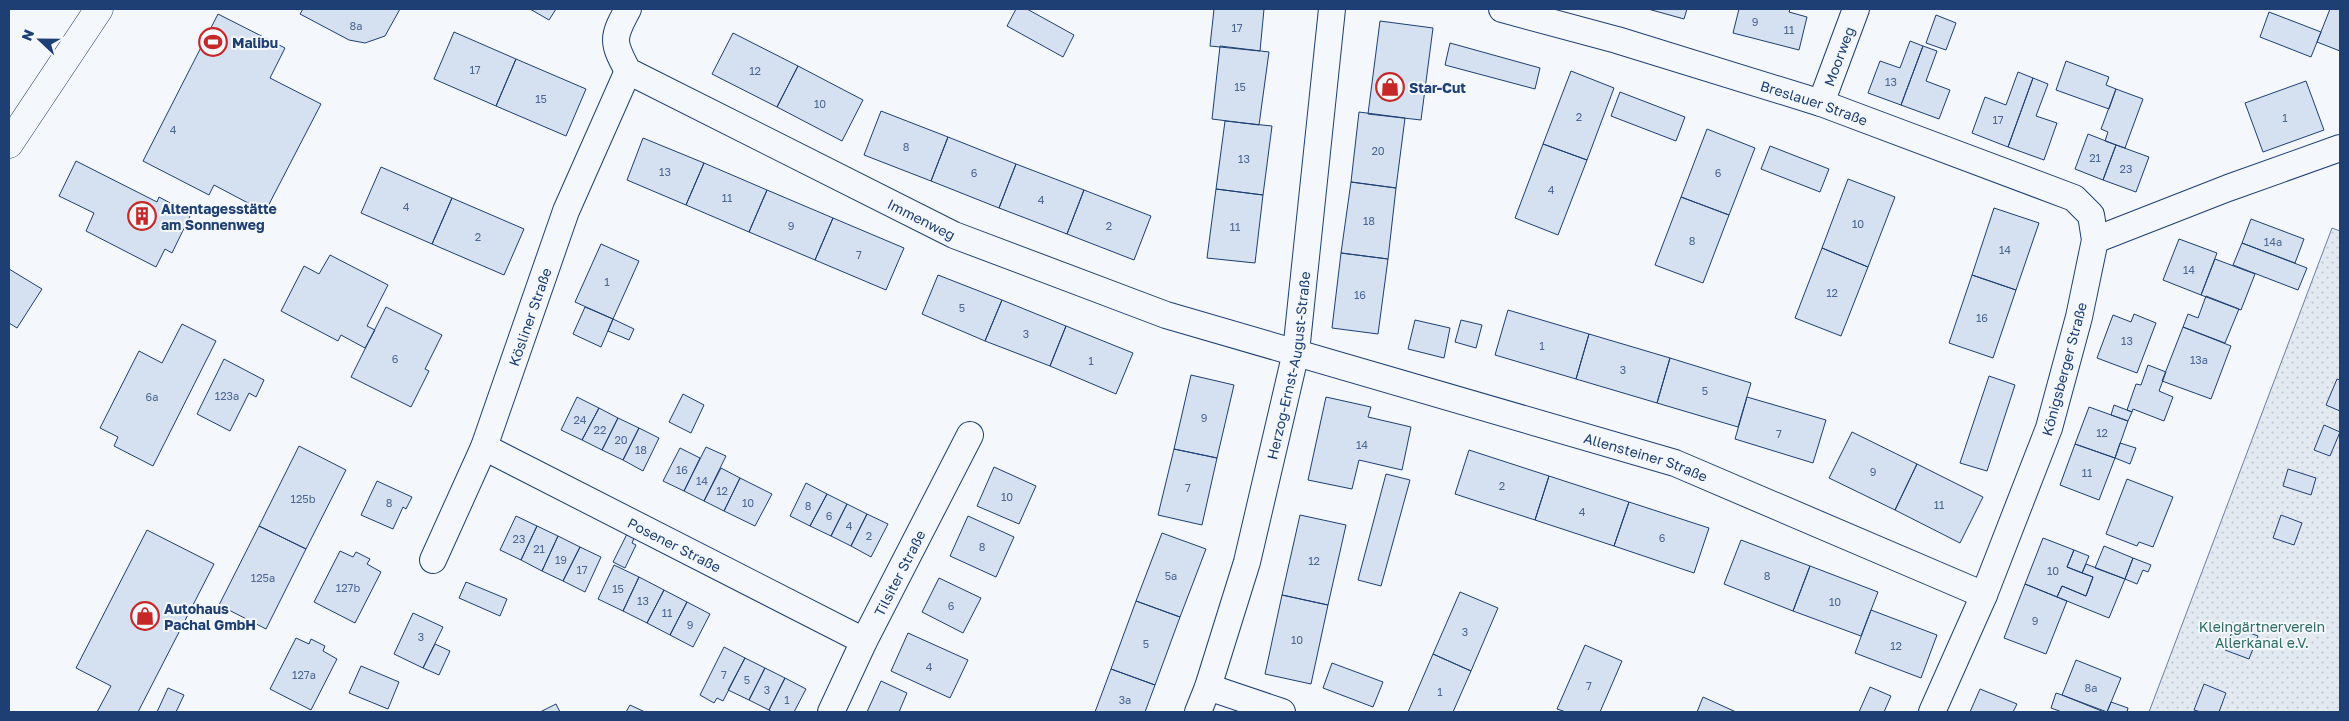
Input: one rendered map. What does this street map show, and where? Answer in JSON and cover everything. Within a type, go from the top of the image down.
[{"type":"street","points":[[9,144],[99,9]]},
{"type":"street","points":[[628,9],[617,29],[615,48],[628,71]]},
{"type":"street","name":"Herzog-Ernst-August-Straße","points":[[1198,712],[1208,687],[1247,562],[1296,352],[1332,9]]},
{"type":"street","name":"Breslauer Straße","points":[[1502,9],[1617,40],[1821,103],[2074,198],[2091,215],[2095,240]]},
{"type":"street","name":"Moorweg","points":[[1821,103],[1856,9]]},
{"type":"street","name":"Immenweg","points":[[628,71],[954,235],[1166,315],[1296,352]]},
{"type":"street","name":"Kösliner Straße","points":[[433,560],[484,447],[566,210],[628,71]]},
{"type":"street","points":[[2095,240],[2228,188],[2340,148]]},
{"type":"street","name":"Königsberger Straße","points":[[1932,712],[1984,595],[2049,428],[2079,317],[2095,240]]},
{"type":"street","name":"Allensteiner Straße","points":[[1296,352],[1675,463],[1984,595]]},
{"type":"street","name":"Tilsiter Straße","points":[[831,712],[864,641],[970,435]]},
{"type":"street","name":"Posener Straße","points":[[484,447],[864,641]]},
{"type":"street","points":[[1208,687],[1282,712]]},
{"type":"green space","name":"Kleingärtnerverein Allerkanal e.V.","points":[[2332,228],[2340,231],[2340,712],[2149,712]]},
{"type":"building","points":[[303,9],[400,9],[385,36],[365,43],[349,40],[300,14]]},
{"type":"building","points":[[530,9],[556,9],[549,20]]},
{"type":"building","points":[[1016,9],[1027,9],[1074,35],[1063,57],[1007,26]]},
{"type":"building","points":[[1214,9],[1264,9],[1260,51],[1210,46]]},
{"type":"building","points":[[1648,9],[1687,9],[1684,19]]},
{"type":"building","points":[[1739,9],[1790,9],[1789,12],[1807,17],[1799,50],[1733,33]]},
{"type":"building","points":[[2330,9],[2340,9],[2340,51],[2317,42]]},
{"type":"building","points":[[2269,12],[2321,32],[2311,57],[2260,37]]},
{"type":"building","points":[[218,14],[285,48],[270,78],[321,104],[265,212],[214,185],[209,195],[143,161]]},
{"type":"building","points":[[1936,15],[1956,23],[1946,50],[1926,43]]},
{"type":"building","points":[[1380,21],[1433,28],[1421,120],[1368,114]]},
{"type":"building","points":[[454,32],[516,59],[496,106],[434,79]]},
{"type":"building","points":[[733,33],[798,66],[777,107],[712,74]]},
{"type":"building","points":[[1910,41],[1923,46],[1901,105],[1868,93],[1880,61],[1900,68]]},
{"type":"building","points":[[1450,43],[1540,68],[1535,89],[1445,65]]},
{"type":"building","points":[[1220,46],[1269,52],[1259,125],[1212,119]]},
{"type":"building","points":[[1923,46],[1937,51],[1926,81],[1950,90],[1939,119],[1901,105]]},
{"type":"building","points":[[516,59],[586,89],[566,136],[496,106]]},
{"type":"building","points":[[2066,61],[2109,77],[2106,85],[2116,89],[2109,109],[2056,90]]},
{"type":"building","points":[[798,66],[863,100],[842,141],[777,107]]},
{"type":"building","points":[[1571,71],[1614,88],[1587,160],[1543,144]]},
{"type":"building","points":[[2018,72],[2033,78],[2008,147],[1972,133],[1985,97],[2006,105]]},
{"type":"building","points":[[2033,78],[2048,84],[2036,116],[2057,123],[2044,160],[2008,147]]},
{"type":"building","points":[[2306,81],[2324,130],[2263,152],[2245,103]]},
{"type":"building","points":[[2116,89],[2143,99],[2125,148],[2105,141],[2108,132],[2101,129]]},
{"type":"building","points":[[1620,92],[1685,117],[1676,141],[1611,116]]},
{"type":"building","points":[[881,111],[948,137],[931,181],[864,155]]},
{"type":"building","points":[[1359,112],[1405,118],[1396,188],[1351,182]]},
{"type":"building","points":[[1225,121],[1272,126],[1263,195],[1216,189]]},
{"type":"building","points":[[1707,129],[1755,148],[1729,215],[1681,197]]},
{"type":"building","points":[[2088,134],[2116,145],[2103,180],[2075,169]]},
{"type":"building","points":[[948,137],[1016,164],[999,208],[931,181]]},
{"type":"building","points":[[643,138],[704,163],[686,205],[627,180]]},
{"type":"building","points":[[1543,144],[1587,160],[1558,235],[1515,218]]},
{"type":"building","points":[[2116,145],[2149,157],[2136,192],[2103,180]]},
{"type":"building","points":[[1770,146],[1829,169],[1820,192],[1761,169]]},
{"type":"building","name":"Altentagesstätte am Sonnenweg","points":[[76,161],[157,202],[159,197],[191,214],[172,253],[165,249],[156,267],[86,231],[94,213],[59,196]]},
{"type":"building","points":[[704,163],[767,190],[749,232],[686,205]]},
{"type":"building","points":[[1016,164],[1084,190],[1067,234],[999,208]]},
{"type":"building","points":[[381,167],[452,198],[432,244],[361,213]]},
{"type":"building","points":[[1848,179],[1895,197],[1868,267],[1822,248]]},
{"type":"building","points":[[1351,182],[1396,188],[1388,259],[1341,253]]},
{"type":"building","points":[[1216,189],[1263,195],[1255,263],[1207,258]]},
{"type":"building","points":[[767,190],[833,218],[815,260],[749,232]]},
{"type":"building","points":[[1084,190],[1151,216],[1134,260],[1067,234]]},
{"type":"building","points":[[1681,197],[1729,215],[1703,283],[1655,265]]},
{"type":"building","points":[[452,198],[524,229],[504,275],[432,244]]},
{"type":"building","points":[[1994,208],[2039,223],[2016,290],[1972,275]]},
{"type":"building","points":[[833,218],[904,248],[886,290],[815,260]]},
{"type":"building","points":[[2251,219],[2304,239],[2295,263],[2242,243]]},
{"type":"building","points":[[2179,239],[2217,253],[2201,295],[2163,280]]},
{"type":"building","points":[[2242,243],[2307,268],[2298,290],[2233,265]]},
{"type":"building","points":[[601,244],[639,261],[613,319],[575,302]]},
{"type":"building","points":[[1822,248],[1868,267],[1841,336],[1795,318]]},
{"type":"building","points":[[1341,253],[1388,259],[1378,334],[1332,328]]},
{"type":"building","points":[[330,255],[388,285],[367,326],[375,330],[365,348],[341,335],[338,341],[281,311],[304,266],[319,274]]},
{"type":"building","points":[[2215,259],[2255,274],[2241,310],[2201,295]]},
{"type":"building","points":[[9,269],[42,289],[17,328],[9,323]]},
{"type":"building","points":[[938,275],[1002,300],[985,341],[922,314]]},
{"type":"building","points":[[1972,275],[2016,290],[1993,358],[1949,343]]},
{"type":"building","points":[[2206,296],[2239,309],[2225,343],[2183,327],[2188,314],[2198,318]]},
{"type":"building","points":[[1002,300],[1066,326],[1050,366],[985,341]]},
{"type":"building","points":[[386,307],[442,335],[425,369],[429,371],[411,407],[351,377]]},
{"type":"building","points":[[585,307],[613,319],[601,347],[573,334]]},
{"type":"building","points":[[1508,310],[1589,334],[1576,379],[1495,355]]},
{"type":"building","points":[[2134,314],[2156,323],[2137,373],[2097,358],[2113,315],[2131,322]]},
{"type":"building","points":[[613,319],[634,329],[629,340],[608,331]]},
{"type":"building","points":[[1415,320],[1450,328],[1444,358],[1408,349]]},
{"type":"building","points":[[1461,320],[1482,325],[1476,348],[1455,342]]},
{"type":"building","points":[[182,324],[216,341],[153,466],[114,446],[118,437],[100,428],[139,351],[162,363]]},
{"type":"building","points":[[1066,326],[1133,353],[1116,394],[1050,366]]},
{"type":"building","points":[[2183,327],[2231,346],[2211,399],[2162,381]]},
{"type":"building","points":[[1589,334],[1670,358],[1657,403],[1576,379]]},
{"type":"building","points":[[1670,358],[1751,383],[1738,427],[1657,403]]},
{"type":"building","points":[[224,359],[264,380],[256,397],[249,393],[230,431],[197,414]]},
{"type":"building","points":[[2148,365],[2166,372],[2159,391],[2173,397],[2164,421],[2133,409],[2132,412],[2127,410],[2136,384],[2141,385]]},
{"type":"building","points":[[1191,375],[1234,385],[1217,458],[1174,449]]},
{"type":"building","points":[[1989,376],[2015,385],[1987,471],[1960,463]]},
{"type":"building","points":[[2337,379],[2340,380],[2340,411],[2326,405]]},
{"type":"building","points":[[683,394],[704,405],[691,433],[669,422]]},
{"type":"building","points":[[577,397],[599,408],[582,440],[561,430]]},
{"type":"building","points":[[1326,397],[1371,407],[1368,417],[1411,427],[1402,470],[1359,460],[1352,489],[1308,480]]},
{"type":"building","points":[[1747,397],[1826,420],[1813,463],[1735,439]]},
{"type":"building","points":[[2114,405],[2132,412],[2128,421],[2111,415]]},
{"type":"building","points":[[2089,407],[2128,421],[2115,458],[2075,444]]},
{"type":"building","points":[[599,408],[618,418],[602,450],[582,440]]},
{"type":"building","points":[[618,418],[639,428],[623,460],[602,450]]},
{"type":"building","points":[[2324,425],[2340,432],[2330,456],[2314,450]]},
{"type":"building","points":[[639,428],[659,438],[643,471],[623,460]]},
{"type":"building","points":[[1852,432],[1917,464],[1895,510],[1829,478]]},
{"type":"building","points":[[2120,443],[2136,448],[2130,464],[2115,458]]},
{"type":"building","points":[[2075,444],[2115,458],[2099,500],[2060,485]]},
{"type":"building","points":[[299,446],[346,470],[306,549],[259,526]]},
{"type":"building","points":[[706,447],[726,456],[704,501],[684,491]]},
{"type":"building","points":[[680,448],[700,458],[684,491],[663,481]]},
{"type":"building","points":[[1174,449],[1217,458],[1202,525],[1158,515]]},
{"type":"building","points":[[1469,450],[1549,476],[1535,520],[1455,494]]},
{"type":"building","points":[[1917,464],[1983,497],[1960,543],[1895,510]]},
{"type":"building","points":[[994,467],[1036,486],[1019,524],[977,506]]},
{"type":"building","points":[[721,468],[740,478],[724,511],[704,501]]},
{"type":"building","points":[[2288,469],[2316,478],[2311,495],[2283,486]]},
{"type":"building","points":[[1386,474],[1410,480],[1381,586],[1358,580]]},
{"type":"building","points":[[1549,476],[1629,502],[1614,546],[1535,520]]},
{"type":"building","points":[[740,478],[772,494],[755,526],[724,511]]},
{"type":"building","points":[[2127,479],[2173,497],[2153,547],[2139,542],[2137,546],[2106,534]]},
{"type":"building","points":[[377,481],[412,497],[406,509],[403,507],[393,529],[361,515]]},
{"type":"building","points":[[806,483],[827,494],[810,526],[790,516]]},
{"type":"building","points":[[827,494],[847,504],[831,536],[810,526]]},
{"type":"building","points":[[1629,502],[1709,528],[1694,573],[1614,546]]},
{"type":"building","points":[[847,504],[867,514],[851,546],[831,536]]},
{"type":"building","points":[[867,514],[888,524],[871,557],[851,546]]},
{"type":"building","points":[[1300,515],[1346,525],[1328,605],[1282,595]]},
{"type":"building","points":[[2281,515],[2302,523],[2294,545],[2273,538]]},
{"type":"building","points":[[516,516],[537,526],[521,560],[500,550]]},
{"type":"building","points":[[968,516],[1014,537],[996,577],[950,556]]},
{"type":"building","points":[[259,526],[306,549],[266,629],[219,605]]},
{"type":"building","points":[[537,526],[558,536],[542,571],[521,560]]},
{"type":"building","name":"Autohaus Pachal GmbH","points":[[147,530],[214,564],[138,712],[97,712],[111,686],[76,668]]},
{"type":"building","points":[[1162,533],[1206,549],[1180,617],[1136,601]]},
{"type":"building","points":[[627,534],[634,538],[632,543],[636,545],[625,568],[613,562]]},
{"type":"building","points":[[558,536],[580,547],[563,581],[542,571]]},
{"type":"building","points":[[2043,538],[2074,550],[2067,567],[2093,577],[2086,596],[2062,586],[2057,597],[2025,584]]},
{"type":"building","points":[[1741,540],[1810,566],[1793,611],[1724,584]]},
{"type":"building","points":[[2104,546],[2133,558],[2125,579],[2095,568]]},
{"type":"building","points":[[580,547],[601,557],[585,592],[563,581]]},
{"type":"building","points":[[2074,550],[2089,556],[2082,573],[2067,567]]},
{"type":"building","points":[[340,551],[353,557],[356,552],[370,559],[367,564],[381,572],[355,623],[314,602]]},
{"type":"building","points":[[2133,558],[2151,565],[2148,572],[2143,570],[2137,584],[2125,579]]},
{"type":"building","points":[[2086,564],[2125,579],[2109,618],[2057,597],[2062,586],[2086,596],[2093,577],[2082,573]]},
{"type":"building","points":[[614,565],[639,577],[623,611],[598,599]]},
{"type":"building","points":[[1810,566],[1878,592],[1861,636],[1793,611]]},
{"type":"building","points":[[639,577],[664,590],[647,623],[623,611]]},
{"type":"building","points":[[939,578],[981,598],[963,633],[922,612]]},
{"type":"building","points":[[466,582],[507,599],[500,616],[459,598]]},
{"type":"building","points":[[2025,584],[2067,601],[2046,654],[2004,638]]},
{"type":"building","points":[[664,590],[687,602],[670,635],[647,623]]},
{"type":"building","points":[[1460,592],[1498,608],[1471,671],[1433,654]]},
{"type":"building","points":[[1282,595],[1328,605],[1311,684],[1265,674]]},
{"type":"building","points":[[1136,601],[1180,617],[1155,685],[1111,669]]},
{"type":"building","points":[[687,602],[710,614],[693,647],[670,635]]},
{"type":"building","points":[[1871,610],[1937,635],[1921,678],[1855,653]]},
{"type":"building","points":[[413,613],[443,627],[423,668],[394,654]]},
{"type":"building","points":[[2234,627],[2258,636],[2249,659],[2225,650]]},
{"type":"building","points":[[908,633],[968,660],[950,698],[891,671]]},
{"type":"building","points":[[296,638],[309,644],[311,639],[325,646],[323,651],[337,659],[311,710],[270,689]]},
{"type":"building","points":[[435,644],[450,651],[439,675],[423,668]]},
{"type":"building","points":[[1585,645],[1622,661],[1600,712],[1566,712],[1557,709]]},
{"type":"building","points":[[724,647],[745,658],[723,701],[717,698],[714,703],[700,695]]},
{"type":"building","points":[[1433,654],[1471,671],[1453,712],[1408,712]]},
{"type":"building","points":[[745,658],[765,668],[749,700],[728,690]]},
{"type":"building","points":[[2076,660],[2121,678],[2107,712],[2062,695]]},
{"type":"building","points":[[1332,663],[1383,682],[1373,707],[1323,688]]},
{"type":"building","points":[[361,666],[399,682],[388,709],[349,693]]},
{"type":"building","points":[[765,668],[785,678],[769,710],[749,700]]},
{"type":"building","points":[[1111,669],[1155,685],[1145,712],[1095,712]]},
{"type":"building","points":[[785,678],[806,689],[794,712],[772,712],[769,710]]},
{"type":"building","points":[[881,681],[907,693],[899,712],[867,712]]},
{"type":"building","points":[[2204,684],[2226,693],[2219,712],[2194,710]]},
{"type":"building","points":[[1870,687],[1891,696],[1884,712],[1859,712]]},
{"type":"building","points":[[168,688],[184,695],[176,712],[157,712]]},
{"type":"building","points":[[1980,689],[2017,704],[2013,712],[1970,712]]},
{"type":"building","points":[[2056,693],[2104,712],[2062,712],[2051,708]]},
{"type":"building","points":[[1703,697],[1736,712],[1697,712]]},
{"type":"building","points":[[2111,702],[2128,708],[2127,712],[2107,712]]},
{"type":"building","points":[[556,704],[560,712],[540,712]]},
{"type":"building","points":[[630,705],[645,712],[626,712]]},
{"type":"place","name":"Malibu","points":[[213,42]]},
{"type":"place","name":"Star-Cut","points":[[1390,87]]},
{"type":"place","name":"Altentagesstätte am Sonnenweg","points":[[142,216]]},
{"type":"place","name":"Autohaus Pachal GmbH","points":[[145,616]]}]
